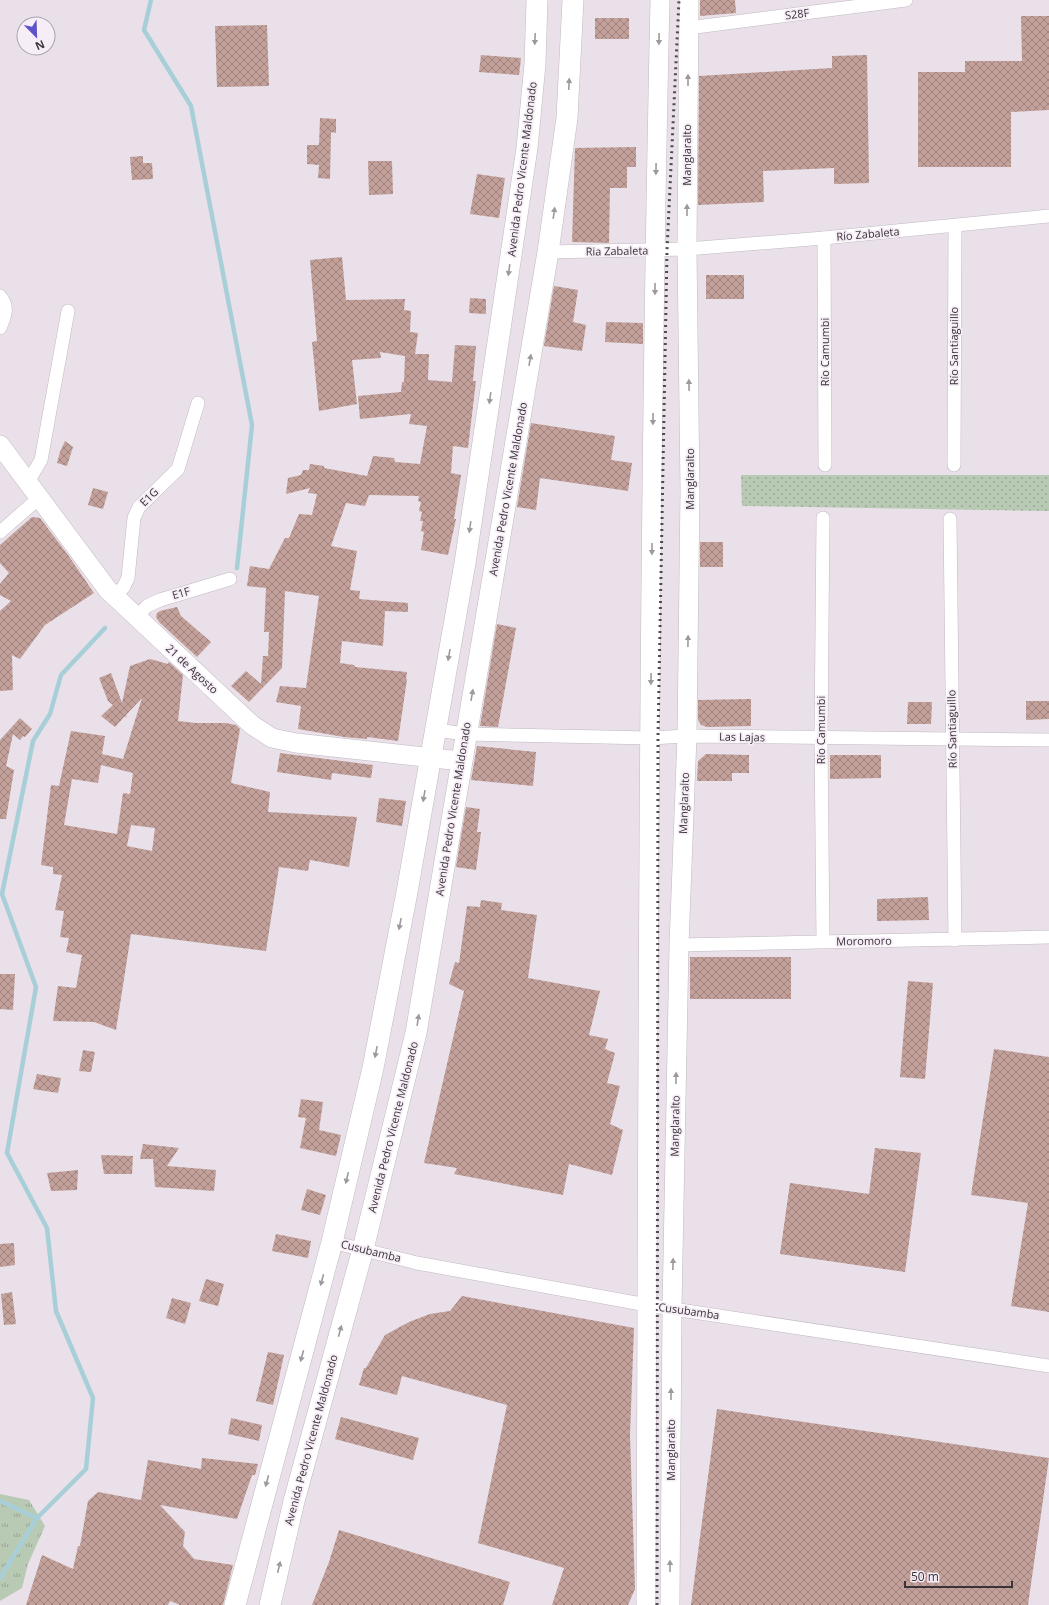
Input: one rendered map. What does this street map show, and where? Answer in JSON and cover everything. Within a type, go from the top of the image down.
[{"type":"main road","name":"Avenida Pedro Vicente Maldonado","points":[[235,1605],[332,1242],[373,1068],[431,758],[465,563],[527,148],[535,64],[536,0]]},
{"type":"main road","name":"Avenida Pedro Vicente Maldonado","points":[[270,1605],[294,1501],[363,1249],[416,1033],[548,252],[567,118],[573,0]]},
{"type":"main road","points":[[646,1605],[650,738],[655,250],[660,0]]},
{"type":"main road","name":"Manglaralto","points":[[670,1605],[672,1308],[679,945],[687,736],[690,490],[687,249],[688,0]]},
{"type":"main road","name":"21 de Agosto","points":[[0,445],[112,595],[252,725],[272,738],[296,743],[461,761]]},
{"type":"street","name":"S28F","points":[[688,28],[906,0]]},
{"type":"street","name":"Río Zabaleta","points":[[687,249],[824,238],[1049,216]]},
{"type":"street","name":"Río Santiaguillo","points":[[954,465],[955,226]]},
{"type":"street","name":"Río Camumbi","points":[[824,238],[825,465]]},
{"type":"street","name":"Ria Zabaleta","points":[[548,252],[687,249]]},
{"type":"street","points":[[0,328],[4,318],[3,300]]},
{"type":"street","points":[[28,482],[41,460],[68,311]]},
{"type":"street","name":"E1G","points":[[112,595],[123,588],[128,578],[134,518],[138,507],[178,469],[198,403]]},
{"type":"street","points":[[0,532],[39,498]]},
{"type":"street","name":"Río Camumbi","points":[[823,518],[821,738],[823,941]]},
{"type":"street","name":"Río Santiaguillo","points":[[950,519],[955,940]]},
{"type":"street","name":"E1F","points":[[137,617],[147,606],[160,600],[230,579]]},
{"type":"street","name":"Las Lajas","points":[[436,730],[466,734],[650,738],[687,736],[1049,740]]},
{"type":"street","name":"Moromoro","points":[[679,945],[1049,937]]},
{"type":"street","name":"Cusubamba","points":[[332,1242],[417,1263],[647,1305],[1049,1366]]},
{"type":"green space","points":[[741,475],[1049,475],[1049,511],[742,506]]},
{"type":"green space","points":[[0,1494],[29,1500],[45,1526],[28,1564],[22,1588],[0,1601]]},
{"type":"building","points":[[700,0],[735,0],[736,13],[700,16]]},
{"type":"building","points":[[1021,16],[1049,16],[1049,110],[1011,112],[1011,167],[918,167],[918,72],[965,72],[965,61],[1022,61]]},
{"type":"building","points":[[595,18],[629,18],[629,39],[595,39]]},
{"type":"building","points":[[267,25],[269,86],[217,87],[215,26]]},
{"type":"building","points":[[481,55],[521,58],[519,75],[479,72]]},
{"type":"building","points":[[867,55],[869,183],[834,184],[834,168],[763,171],[764,202],[698,205],[699,76],[832,68],[832,56]]},
{"type":"building","points":[[320,118],[336,119],[336,133],[331,132],[330,179],[318,178],[319,165],[307,164],[307,145],[319,145]]},
{"type":"building","points":[[636,147],[636,167],[627,167],[627,188],[610,188],[609,243],[572,242],[575,148]]},
{"type":"building","points":[[143,156],[143,163],[152,163],[153,179],[132,180],[130,157]]},
{"type":"building","points":[[368,161],[392,161],[393,194],[369,195]]},
{"type":"building","points":[[477,174],[505,178],[499,218],[470,214]]},
{"type":"building","points":[[342,257],[346,300],[405,299],[404,310],[411,311],[410,332],[418,333],[415,354],[429,354],[428,380],[452,382],[455,345],[476,346],[473,381],[476,381],[468,448],[453,446],[451,473],[461,475],[454,519],[456,519],[448,555],[421,550],[424,532],[421,531],[423,521],[420,521],[422,512],[419,511],[421,502],[418,501],[419,496],[369,495],[365,506],[346,503],[331,546],[357,551],[350,590],[360,591],[359,599],[408,603],[408,612],[385,611],[383,646],[342,641],[340,663],[354,665],[355,667],[407,672],[398,741],[367,737],[367,739],[344,737],[298,729],[301,706],[276,702],[280,686],[306,688],[319,596],[285,591],[282,668],[249,702],[231,686],[246,671],[261,684],[263,656],[268,656],[269,632],[264,632],[266,588],[247,586],[250,566],[269,569],[285,538],[289,538],[299,514],[312,515],[317,494],[308,493],[310,488],[286,494],[288,478],[301,475],[303,470],[309,470],[310,464],[367,476],[373,456],[394,458],[395,462],[420,464],[427,426],[409,424],[411,414],[360,419],[358,396],[401,392],[402,382],[404,382],[405,356],[380,352],[381,358],[352,360],[357,404],[319,411],[312,342],[317,341],[310,260]]},
{"type":"building","points":[[706,275],[744,275],[744,299],[706,299]]},
{"type":"building","points":[[554,286],[578,290],[573,322],[586,325],[582,351],[544,346]]},
{"type":"building","points":[[470,298],[486,299],[486,314],[469,313]]},
{"type":"building","points":[[606,322],[643,323],[643,344],[605,342]]},
{"type":"building","points":[[531,423],[615,436],[611,460],[632,463],[628,491],[540,478],[536,510],[517,507]]},
{"type":"building","points":[[65,441],[73,447],[67,466],[57,463]]},
{"type":"building","points":[[93,488],[108,492],[103,509],[88,505]]},
{"type":"building","points":[[32,517],[40,518],[94,593],[45,625],[20,659],[12,655],[13,690],[0,691],[0,611],[11,601],[0,595],[0,584],[9,573],[0,563],[0,545]]},
{"type":"building","points":[[700,542],[723,542],[723,567],[700,567]]},
{"type":"building","points":[[177,607],[181,616],[211,642],[197,657],[159,622],[156,617],[157,613],[160,611]]},
{"type":"building","points":[[497,624],[516,628],[498,727],[480,726]]},
{"type":"building","points":[[150,659],[168,664],[169,662],[183,675],[178,721],[196,723],[225,723],[236,725],[240,729],[231,783],[270,792],[268,812],[357,817],[349,867],[310,860],[308,871],[279,867],[266,951],[131,934],[116,1030],[94,1022],[53,1021],[58,986],[76,988],[82,955],[66,952],[69,938],[60,937],[64,911],[55,910],[62,875],[53,874],[53,867],[41,865],[51,785],[59,786],[71,731],[105,736],[102,754],[123,759],[142,698],[126,715],[127,718],[125,716],[115,727],[101,716],[113,705],[108,701],[99,678],[111,673],[122,703],[130,666]],"holes":[[[101,765],[133,773],[130,794],[123,793],[117,834],[64,825],[72,779],[98,783]],[[131,825],[155,828],[152,851],[127,846]]]},
{"type":"building","points":[[751,699],[751,726],[707,727],[701,725],[698,720],[698,700]]},
{"type":"building","points":[[1026,701],[1049,701],[1049,719],[1026,720]]},
{"type":"building","points":[[908,702],[932,702],[931,724],[907,724]]},
{"type":"building","points":[[20,718],[32,729],[20,740],[13,734],[6,766],[14,770],[6,819],[0,819],[0,740]]},
{"type":"building","points":[[477,746],[536,752],[533,786],[471,780]]},
{"type":"building","points":[[280,753],[373,765],[371,778],[332,773],[331,780],[277,772]]},
{"type":"building","points":[[706,754],[749,755],[749,773],[732,773],[732,781],[697,781],[698,761]]},
{"type":"building","points":[[830,755],[881,755],[881,778],[830,779]]},
{"type":"building","points":[[379,798],[406,801],[402,826],[376,822]]},
{"type":"building","points":[[466,807],[480,809],[477,832],[481,832],[476,870],[456,867]]},
{"type":"building","points":[[928,897],[929,920],[877,921],[877,899]]},
{"type":"building","points":[[481,900],[502,903],[501,910],[537,915],[528,978],[600,991],[589,1035],[608,1039],[605,1049],[615,1053],[607,1083],[620,1086],[610,1124],[623,1130],[612,1175],[569,1164],[563,1195],[454,1174],[457,1168],[424,1163],[464,991],[449,984],[455,962],[459,963],[467,906],[480,907]]},
{"type":"building","points":[[690,957],[791,957],[791,999],[690,999]]},
{"type":"building","points":[[0,974],[15,974],[13,1010],[0,1009]]},
{"type":"building","points":[[908,981],[933,983],[925,1079],[900,1077]]},
{"type":"building","points":[[994,1049],[1049,1057],[1049,1312],[1011,1306],[1028,1203],[971,1195]]},
{"type":"building","points":[[83,1050],[95,1052],[91,1072],[79,1071]]},
{"type":"building","points":[[37,1074],[61,1078],[58,1093],[33,1089]]},
{"type":"building","points":[[301,1099],[323,1102],[319,1130],[341,1135],[336,1156],[300,1148],[306,1118],[298,1117]]},
{"type":"building","points":[[143,1144],[179,1148],[167,1166],[216,1170],[214,1191],[155,1187],[153,1159],[140,1159]]},
{"type":"building","points":[[875,1148],[921,1153],[905,1272],[780,1254],[790,1183],[869,1194]]},
{"type":"building","points":[[101,1155],[133,1156],[132,1174],[104,1174]]},
{"type":"building","points":[[78,1170],[77,1190],[51,1191],[47,1173]]},
{"type":"building","points":[[307,1189],[326,1195],[320,1215],[301,1210]]},
{"type":"building","points":[[276,1234],[311,1241],[308,1258],[272,1251]]},
{"type":"building","points":[[14,1243],[15,1265],[0,1267],[0,1244]]},
{"type":"building","points":[[206,1279],[224,1284],[218,1306],[199,1301]]},
{"type":"building","points":[[12,1292],[16,1324],[4,1325],[1,1294]]},
{"type":"building","points":[[462,1296],[634,1328],[630,1435],[635,1589],[628,1605],[552,1605],[564,1568],[478,1543],[507,1405],[402,1376],[397,1395],[359,1385],[364,1368],[366,1368],[385,1335],[409,1322],[430,1314],[450,1311]]},
{"type":"building","points":[[172,1298],[191,1303],[185,1324],[166,1318]]},
{"type":"building","points":[[268,1352],[284,1355],[273,1405],[256,1401]]},
{"type":"building","points":[[717,1409],[1049,1458],[1028,1605],[691,1605]]},
{"type":"building","points":[[341,1417],[419,1438],[413,1460],[335,1439]]},
{"type":"building","points":[[231,1418],[262,1425],[259,1441],[228,1434]]},
{"type":"building","points":[[202,1458],[258,1464],[255,1475],[252,1475],[237,1519],[160,1505],[185,1532],[183,1546],[194,1559],[233,1565],[223,1605],[180,1605],[170,1601],[168,1605],[26,1605],[42,1555],[73,1569],[78,1546],[80,1546],[88,1501],[98,1492],[141,1500],[148,1460],[201,1469]]},
{"type":"building","points":[[339,1530],[510,1582],[503,1605],[312,1605],[329,1562]]},
{"type":"waterway","points":[[151,0],[144,30],[191,106],[252,425],[237,568]]},
{"type":"waterway","points":[[0,1578],[37,1518],[86,1469],[93,1398],[56,1311],[47,1228],[7,1153],[36,987],[2,894],[33,741],[50,714],[61,675],[105,628]]},
{"type":"waterway","points":[[0,1501],[37,1518]]},
{"type":"railway","points":[[657,1605],[658,737],[667,250],[679,0]]}]
